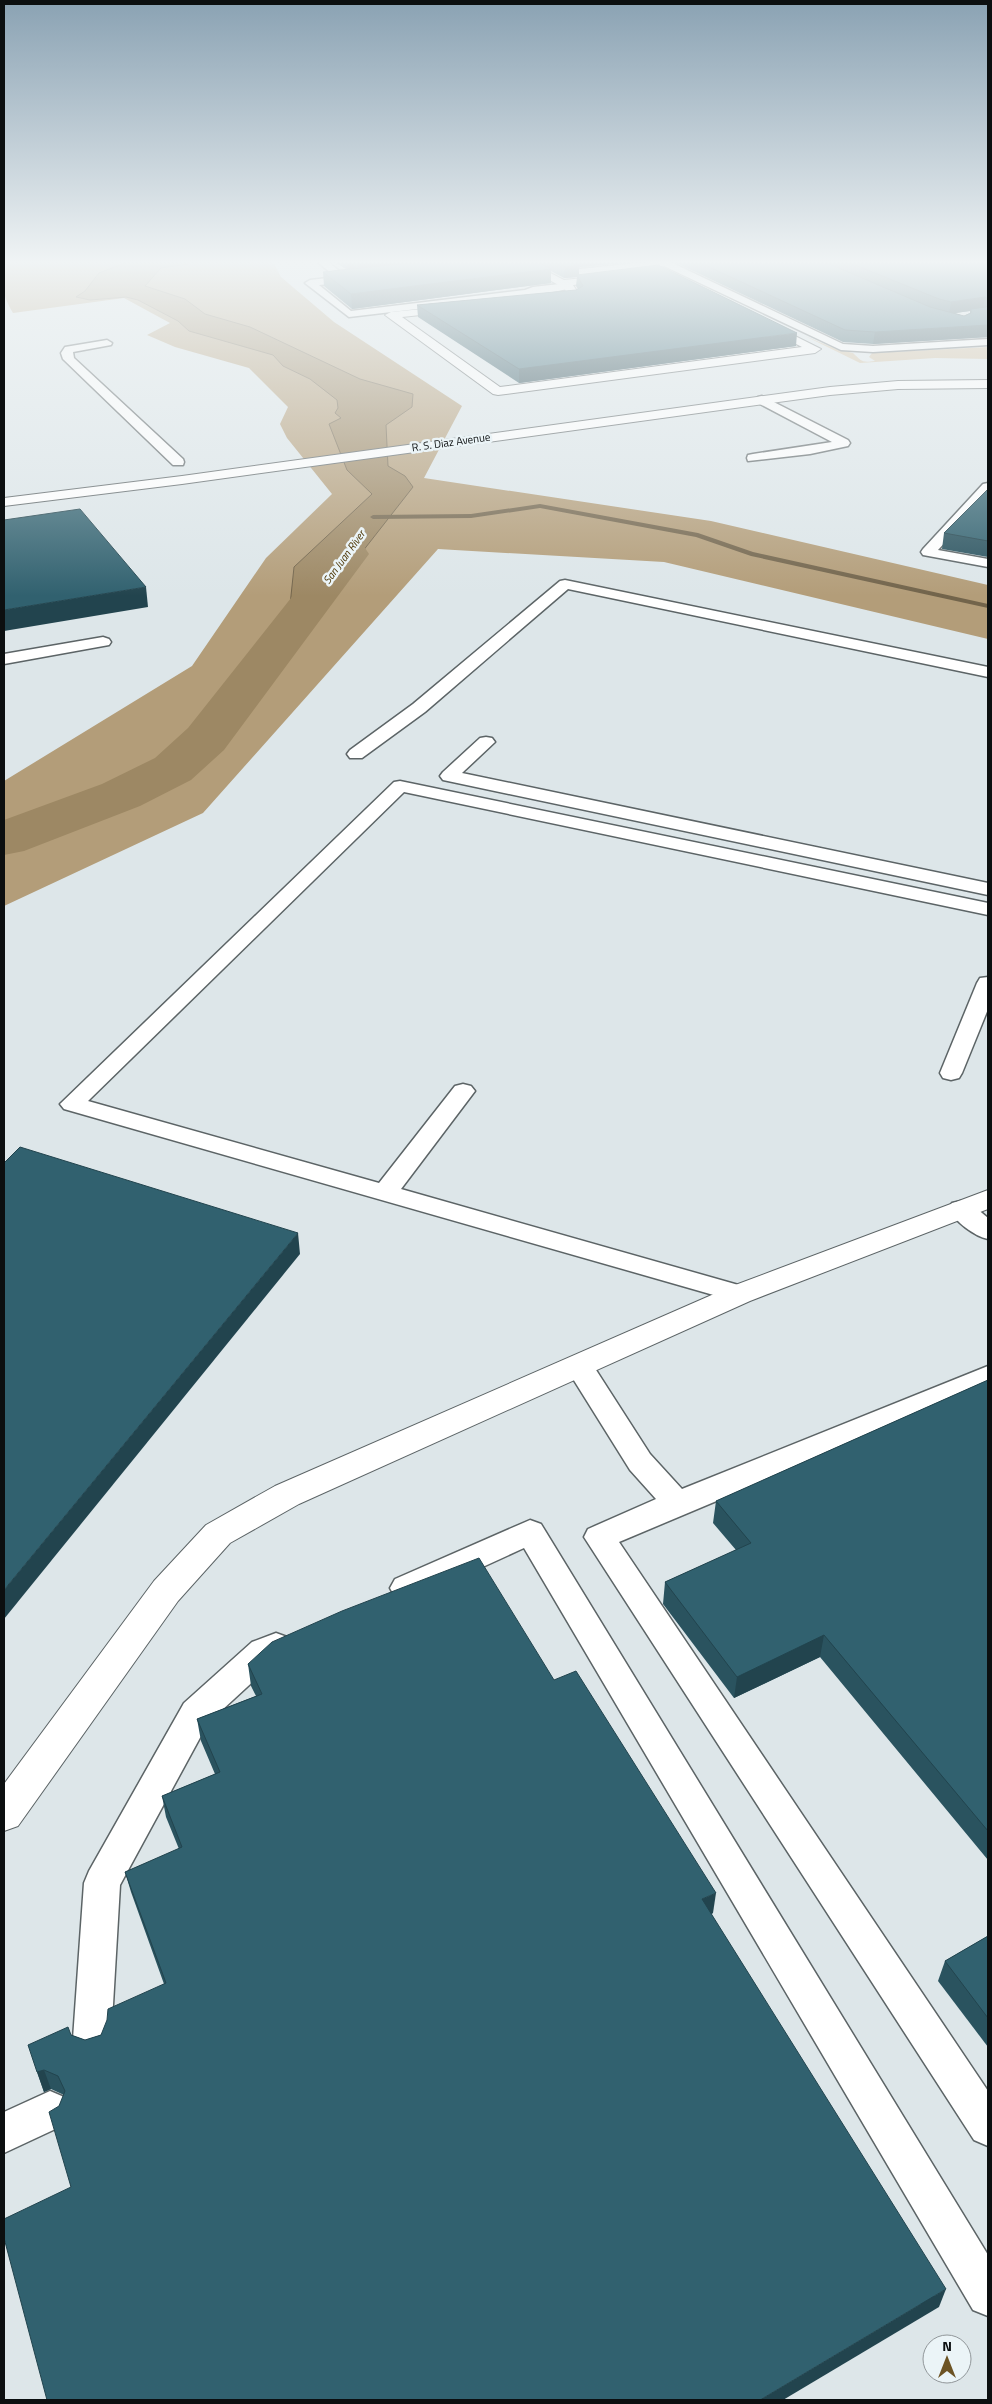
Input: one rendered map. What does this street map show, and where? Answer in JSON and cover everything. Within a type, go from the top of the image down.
[{"type":"street","points":[[471,372],[498,391],[640,372]]},
{"type":"street","name":"R. S. Diaz Avenue","points":[[4,502],[720,405],[986,372]]},
{"type":"street","name":"R. S. Diaz Avenue","points":[[959,375],[988,384]]},
{"type":"street","points":[[701,393],[720,405]]},
{"type":"street","points":[[159,465],[183,461]]},
{"type":"street","points":[[9,1795],[166,1591],[218,1534],[287,1495],[740,1294],[974,1204]]},
{"type":"lane","points":[[84,372],[183,461]]},
{"type":"lane","points":[[754,458],[844,443],[762,400]]},
{"type":"lane","points":[[988,487],[928,552],[988,563]]},
{"type":"lane","points":[[356,754],[419,708],[565,584],[988,672]]},
{"type":"lane","points":[[4,659],[103,642]]},
{"type":"lane","points":[[486,742],[449,776],[988,889]]},
{"type":"lane","points":[[740,1294],[72,1104],[400,786],[988,909]]},
{"type":"lane","points":[[952,1073],[988,983]]},
{"type":"lane","points":[[385,1193],[464,1091]]},
{"type":"lane","points":[[974,1204],[988,1231]]},
{"type":"lane","points":[[580,1366],[640,1462],[677,1503]]},
{"type":"lane","points":[[988,1376],[677,1503],[599,1537],[988,2126]]},
{"type":"lane","points":[[379,1600],[530,1532],[988,2295]]},
{"type":"lane","points":[[92,2039],[102,1883],[196,1713],[264,1652],[308,1632]]},
{"type":"lane","points":[[4,2132],[50,2111]]},
{"type":"shaded area","points":[[253,372],[410,372],[462,406],[424,478],[711,521],[988,585],[988,639],[664,562],[438,549],[203,813],[4,906],[4,781],[192,666],[266,558],[332,494],[287,438],[280,424],[288,407]]},
{"type":"water","points":[[296,372],[346,372],[360,379],[413,394],[412,407],[386,425],[388,466],[405,476],[413,487],[316,611],[287,634],[294,567],[372,494],[347,470],[329,424],[341,418],[335,413],[338,408],[337,400],[310,379]]},
{"type":"building","points":[[988,489],[988,541],[944,533]]},
{"type":"building","points":[[80,509],[146,587],[4,610],[4,520]]},
{"type":"building","points":[[20,1147],[298,1233],[4,1590],[4,1163]]},
{"type":"building","points":[[988,1380],[988,1831],[824,1635],[737,1677],[665,1582],[751,1543],[716,1501]]},
{"type":"building","points":[[479,1558],[554,1680],[576,1671],[716,1893],[702,1899],[946,2289],[760,2400],[47,2400],[4,2238],[4,2219],[71,2187],[49,2112],[59,2106],[65,2091],[58,2076],[44,2070],[37,2072],[28,2045],[68,2027],[71,2035],[85,2040],[101,2035],[107,2020],[108,2009],[166,1983],[125,1872],[182,1847],[162,1796],[220,1772],[197,1719],[262,1694],[248,1664],[272,1642],[342,1611]]},
{"type":"building","points":[[988,1936],[988,2018],[945,1961]]},
{"type":"waterway","points":[[373,517],[471,516],[540,506],[698,535],[751,554],[988,606]]},
{"type":"waterway","name":"San Juan River","points":[[4,839],[121,795],[173,769],[206,739],[348,554]]}]
